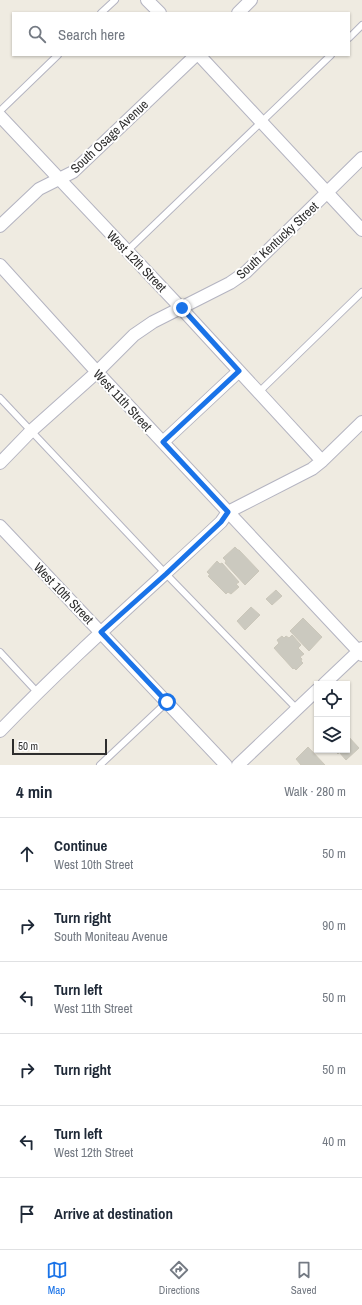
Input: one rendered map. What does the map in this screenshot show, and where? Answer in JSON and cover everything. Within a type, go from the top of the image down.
[{"type":"street","points":[[147,0],[159,12]]},
{"type":"street","points":[[239,12],[251,0]]},
{"type":"street","name":"South Osage Avenue","points":[[0,226],[39,189],[72,172],[195,56]]},
{"type":"street","points":[[200,56],[362,230]]},
{"type":"street","name":"West 12th Street","points":[[0,116],[182,308],[322,461]]},
{"type":"street","name":"South Kentucky Street","points":[[0,463],[31,431],[97,372],[134,335],[152,322],[230,283],[246,272],[362,158]]},
{"type":"street","name":"West 11th Street","points":[[0,266],[228,512],[361,651]]},
{"type":"street","points":[[163,442],[239,371]]},
{"type":"street","points":[[0,731],[37,692],[166,574],[221,522],[228,512],[312,468],[322,461],[362,422]]},
{"type":"street","name":"West 10th Street","points":[[0,526],[226,765]]},
{"type":"street","points":[[327,681],[361,651]]},
{"type":"street","points":[[238,765],[314,693]]},
{"type":"lane","points":[[102,12],[115,0]]},
{"type":"lane","points":[[350,37],[362,25]]},
{"type":"lane","points":[[0,111],[57,56]]},
{"type":"lane","points":[[128,251],[330,56]]},
{"type":"lane","points":[[259,392],[362,292]]},
{"type":"lane","points":[[0,398],[166,574],[297,709]]},
{"type":"lane","points":[[0,652],[37,692]]},
{"type":"lane","points":[[100,765],[167,702]]},
{"type":"building","points":[[235,547],[259,571],[245,585],[225,563],[226,561],[223,558]]},
{"type":"building","points":[[217,561],[220,564],[222,563],[239,582],[236,584],[239,587],[231,594],[228,592],[226,594],[208,576],[210,575],[207,572]]},
{"type":"building","points":[[276,590],[282,596],[272,605],[266,599]]},
{"type":"building","points":[[251,607],[260,615],[245,630],[237,621]]},
{"type":"building","points":[[303,618],[322,637],[309,651],[290,631]]},
{"type":"building","points":[[292,635],[301,645],[298,648],[304,654],[300,657],[303,663],[296,670],[294,668],[293,669],[274,648],[279,643],[277,640],[282,636],[284,638],[286,636],[289,638]]},
{"type":"building","points":[[350,738],[359,748],[346,760],[340,753],[350,753]]},
{"type":"building","points":[[308,747],[325,765],[301,765],[296,759]]},
{"type":"route","points":[[167,702],[101,632],[166,574],[221,522],[228,512],[163,442],[239,371],[182,308]]}]
